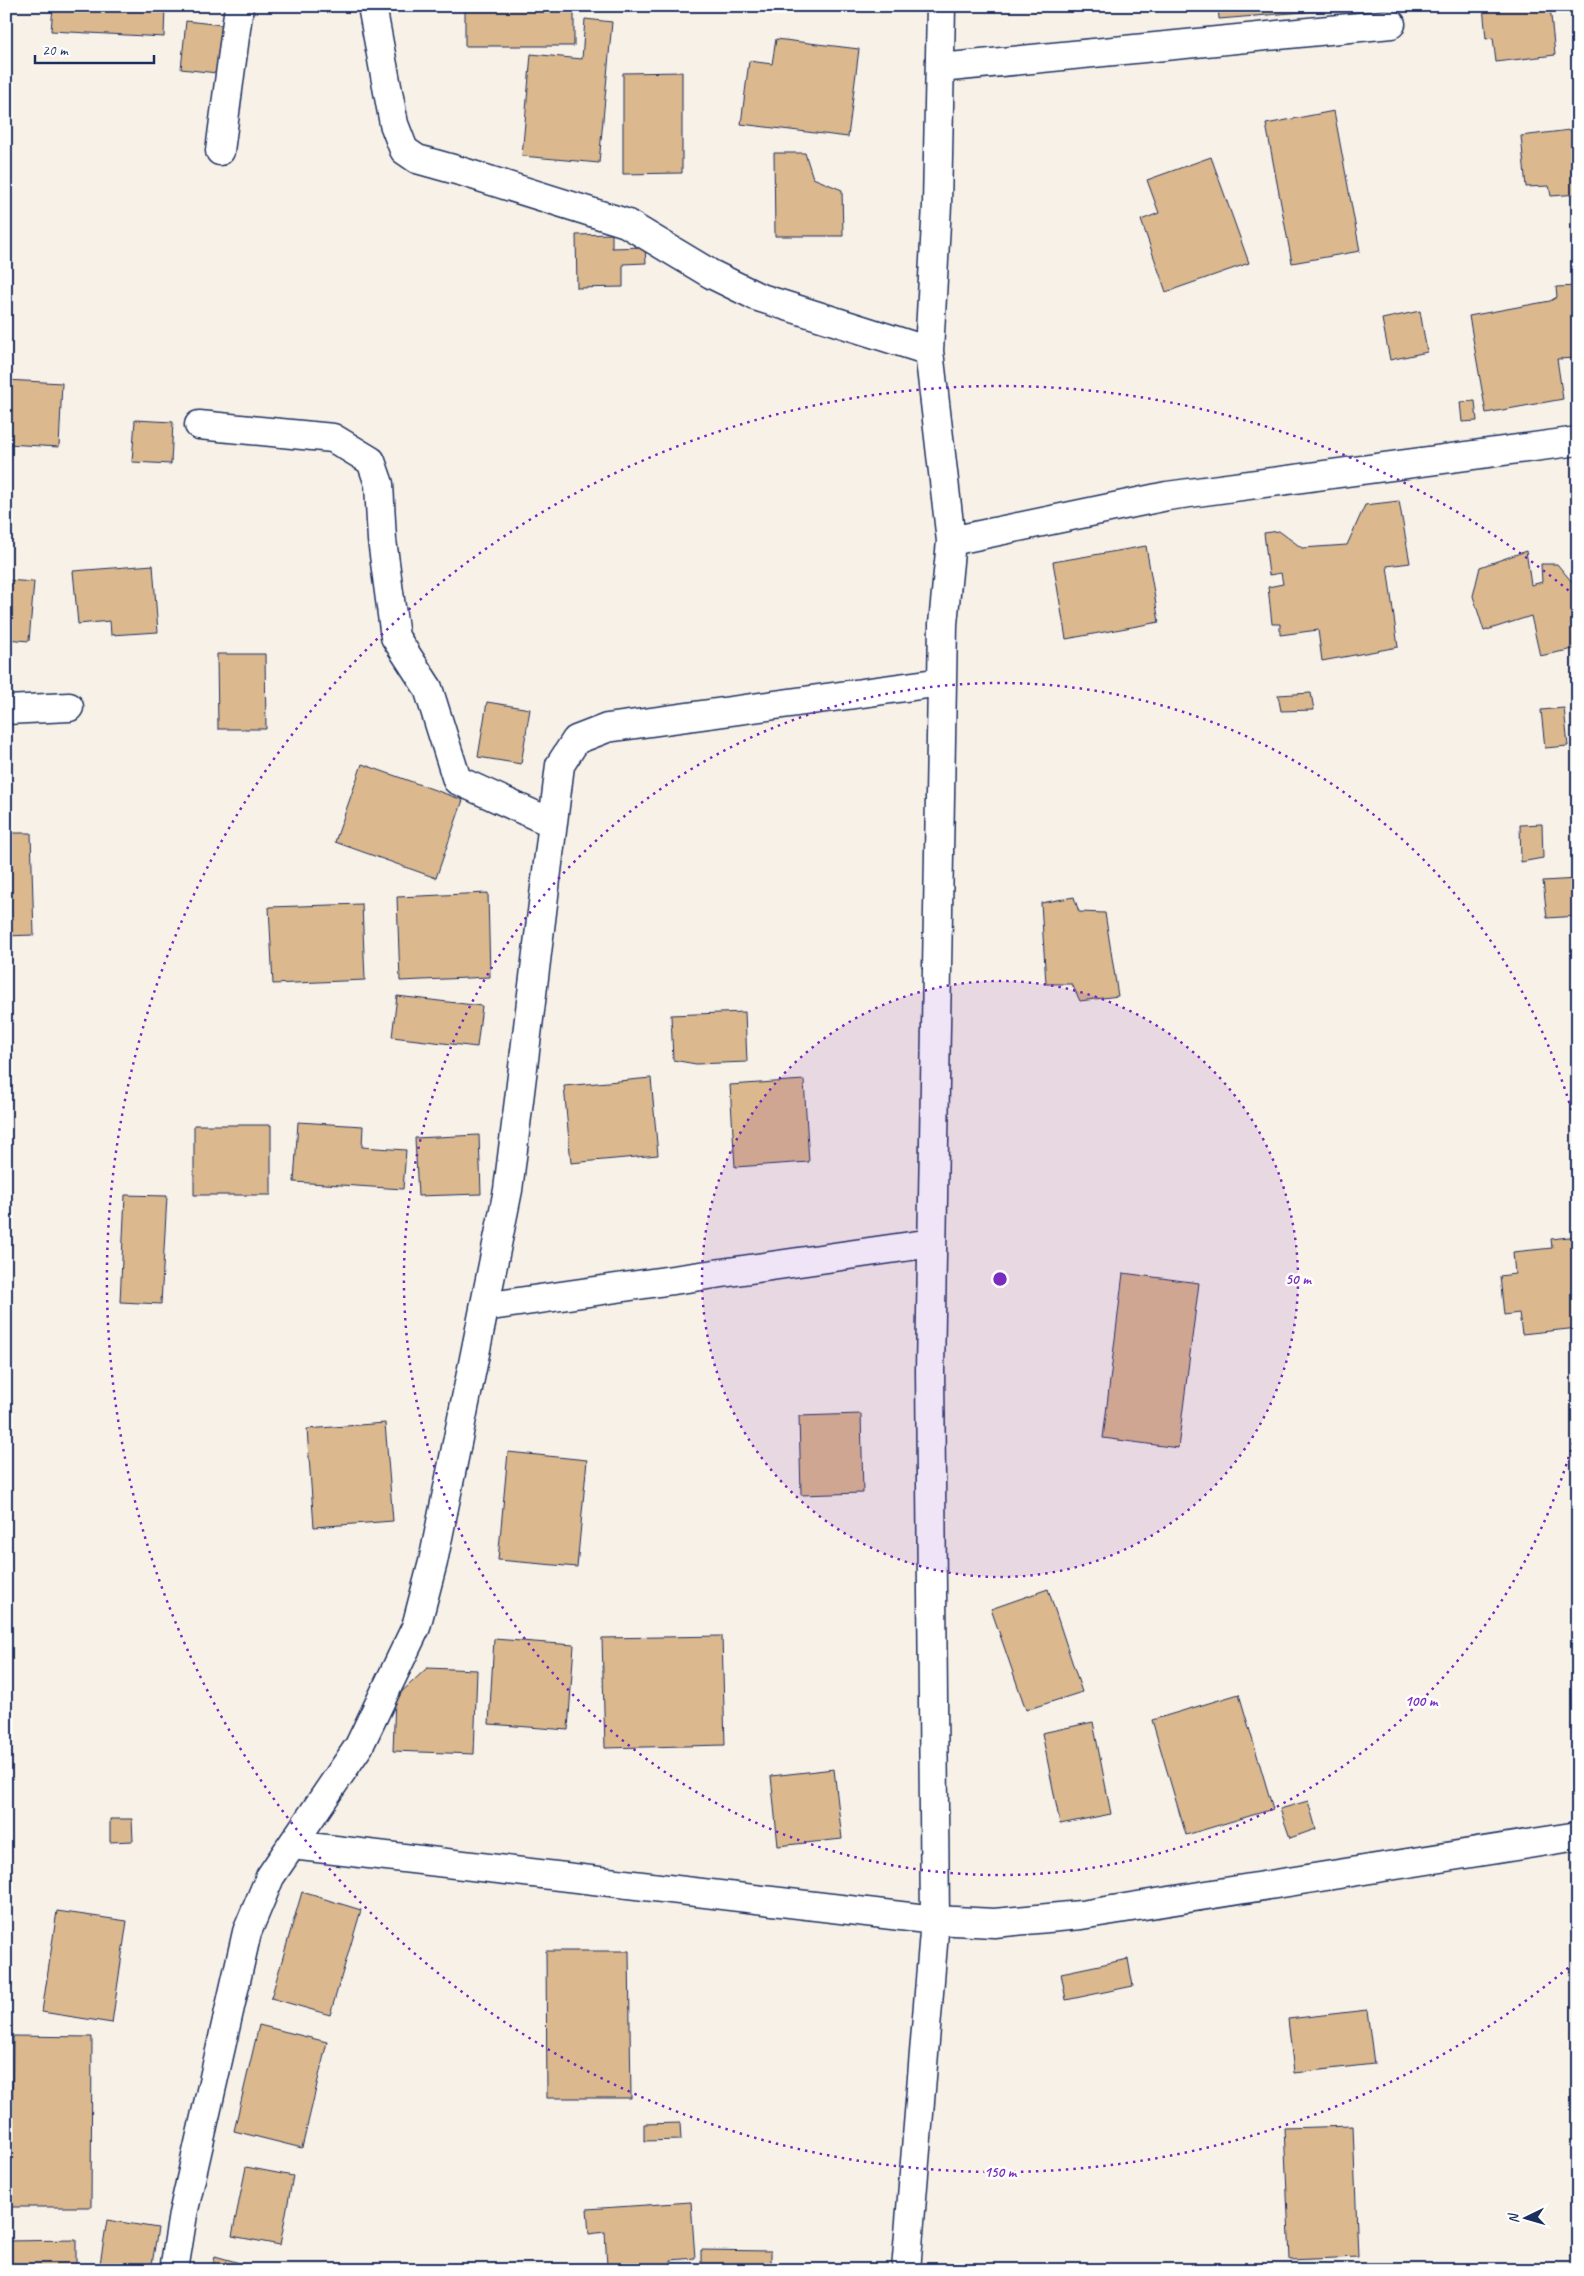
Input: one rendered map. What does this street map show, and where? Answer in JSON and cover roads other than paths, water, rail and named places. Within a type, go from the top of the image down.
[{"type":"street","points":[[220,151],[240,6]]},
{"type":"street","points":[[372,6],[394,124],[404,150],[417,159],[460,170],[626,223],[711,274],[758,297],[929,350]]},
{"type":"street","points":[[906,2270],[935,1920],[930,1382],[943,624],[951,540],[929,350],[937,205],[941,6]]},
{"type":"street","points":[[940,68],[1391,24]]},
{"type":"street","points":[[198,424],[333,438],[371,462],[379,484],[382,540],[395,637],[428,688],[457,780],[552,823]]},
{"type":"street","points":[[951,540],[1167,496],[1578,441]]},
{"type":"street","points":[[174,2270],[183,2214],[247,1932],[270,1877],[359,1746],[416,1627],[433,1562],[508,1190],[560,766],[576,740],[607,728],[942,682]]},
{"type":"street","points":[[6,710],[70,707]]},
{"type":"street","points":[[484,1307],[932,1243]]},
{"type":"street","points":[[292,1845],[935,1920],[994,1923],[1081,1915],[1578,1836]]}]
